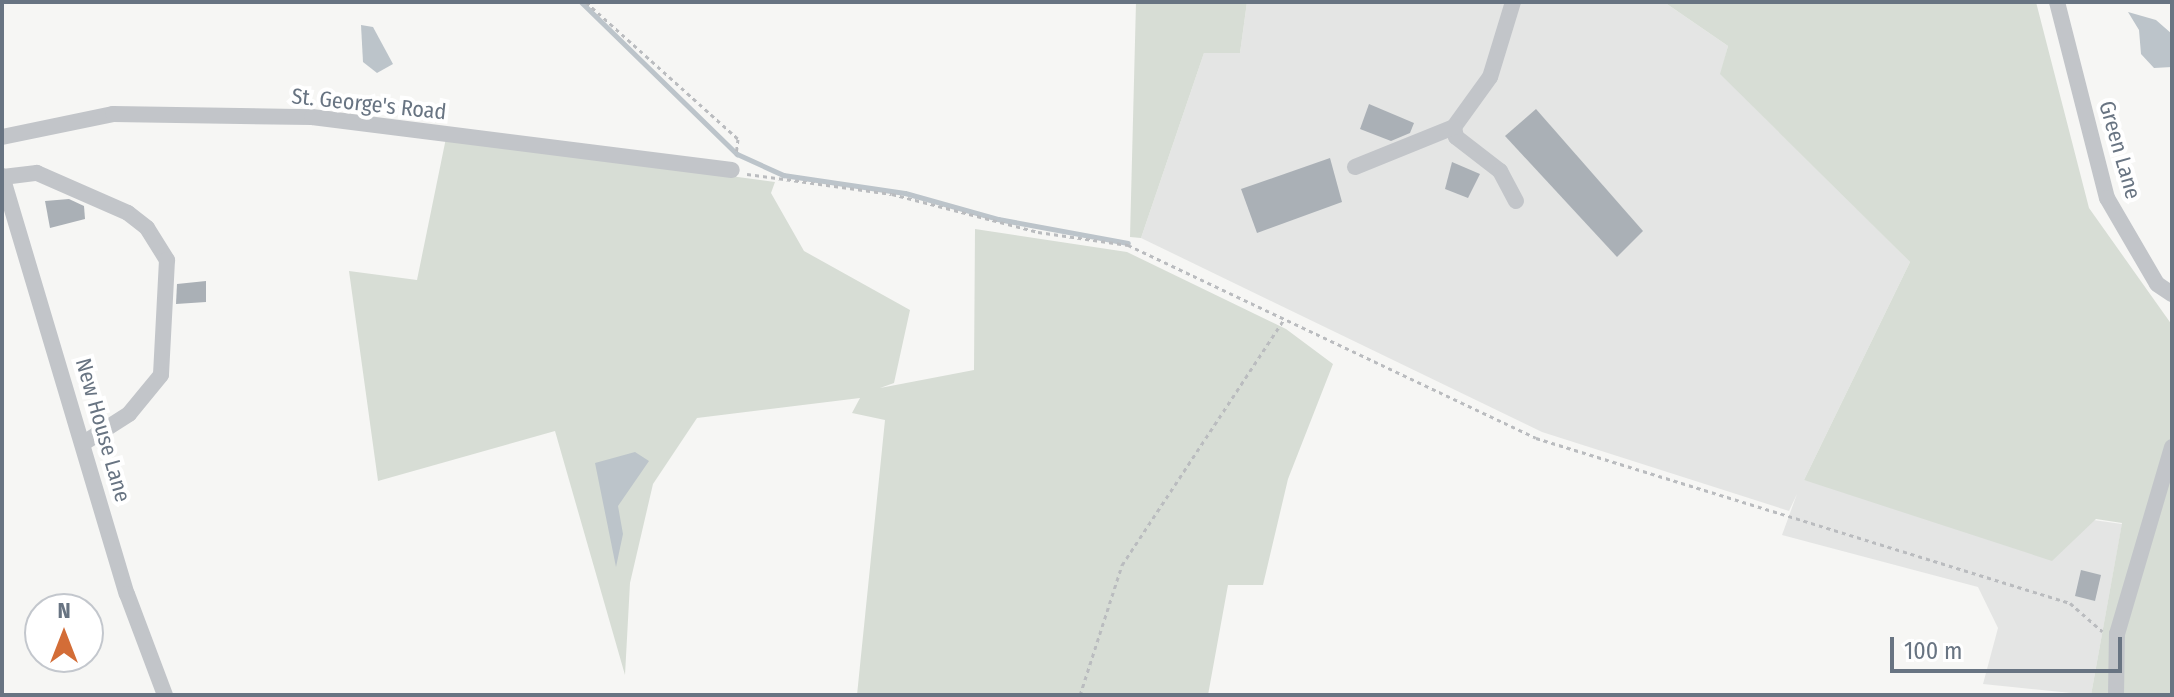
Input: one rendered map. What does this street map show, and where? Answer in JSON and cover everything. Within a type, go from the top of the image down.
[{"type":"street","points":[[1355,167],[1454,127],[1490,77],[1513,2]]},
{"type":"street","name":"Green Lane","points":[[2057,2],[2107,198],[2157,284],[2172,294]]},
{"type":"street","name":"St. George's Road","points":[[2,137],[113,114],[312,117],[732,170]]},
{"type":"street","points":[[1454,127],[1456,137],[1500,171],[1516,201]]},
{"type":"street","points":[[2,176],[37,173],[128,213],[147,228],[167,260],[161,375],[129,414],[85,442]]},
{"type":"street","name":"New House Lane","points":[[2,176],[85,442],[127,594],[165,695]]},
{"type":"street","points":[[2116,695],[2117,634],[2172,447]]},
{"type":"path","points":[[586,2],[738,139],[732,170]]},
{"type":"path","points":[[757,177],[892,194],[1038,232],[1128,245],[1536,438],[2070,603],[2102,631],[2117,634]]},
{"type":"path","points":[[1080,695],[1122,565],[1284,319]]},
{"type":"shaded area","points":[[1136,2],[1247,2],[1240,53],[1204,53],[1141,238],[1130,237]]},
{"type":"shaded area","points":[[1247,2],[1664,2],[1728,46],[1721,74],[1910,262],[1804,480],[2122,524],[2091,695],[1983,684],[1998,628],[1978,587],[1782,535],[1797,494],[1789,511],[1542,432],[1141,238],[1204,53],[1240,53]]},
{"type":"shaded area","points":[[1664,2],[2036,2],[2089,208],[2172,325],[2172,695],[2091,695],[2122,523],[2096,519],[2052,561],[1804,480],[1910,262],[1720,74],[1728,46]]},
{"type":"shaded area","points":[[2128,12],[2156,20],[2172,34],[2172,67],[2154,68],[2141,54],[2139,30]]},
{"type":"shaded area","points":[[361,25],[373,27],[393,64],[377,73],[363,62]]},
{"type":"shaded area","points":[[446,138],[775,182],[771,193],[804,251],[910,310],[894,383],[880,388],[974,370],[975,229],[1127,252],[1286,329],[1333,364],[1288,479],[1263,585],[1228,585],[1208,695],[857,695],[885,420],[852,413],[860,398],[697,418],[653,484],[630,583],[625,675],[555,431],[378,481],[349,271],[417,280]]},
{"type":"shaded area","points":[[635,452],[649,461],[618,506],[623,534],[616,567],[595,463]]},
{"type":"building","points":[[1369,104],[1414,123],[1410,133],[1391,141],[1360,129]]},
{"type":"building","points":[[1536,109],[1643,231],[1617,257],[1505,136]]},
{"type":"building","points":[[1330,158],[1342,202],[1257,233],[1241,189]]},
{"type":"building","points":[[1452,162],[1480,174],[1468,198],[1445,189]]},
{"type":"building","points":[[69,199],[84,206],[85,219],[50,228],[45,201]]},
{"type":"building","points":[[206,281],[206,302],[176,304],[177,284]]},
{"type":"building","points":[[2081,570],[2101,575],[2095,601],[2075,596]]},
{"type":"waterway","points":[[581,2],[737,154],[783,175],[905,193],[998,219],[1128,243]]}]
